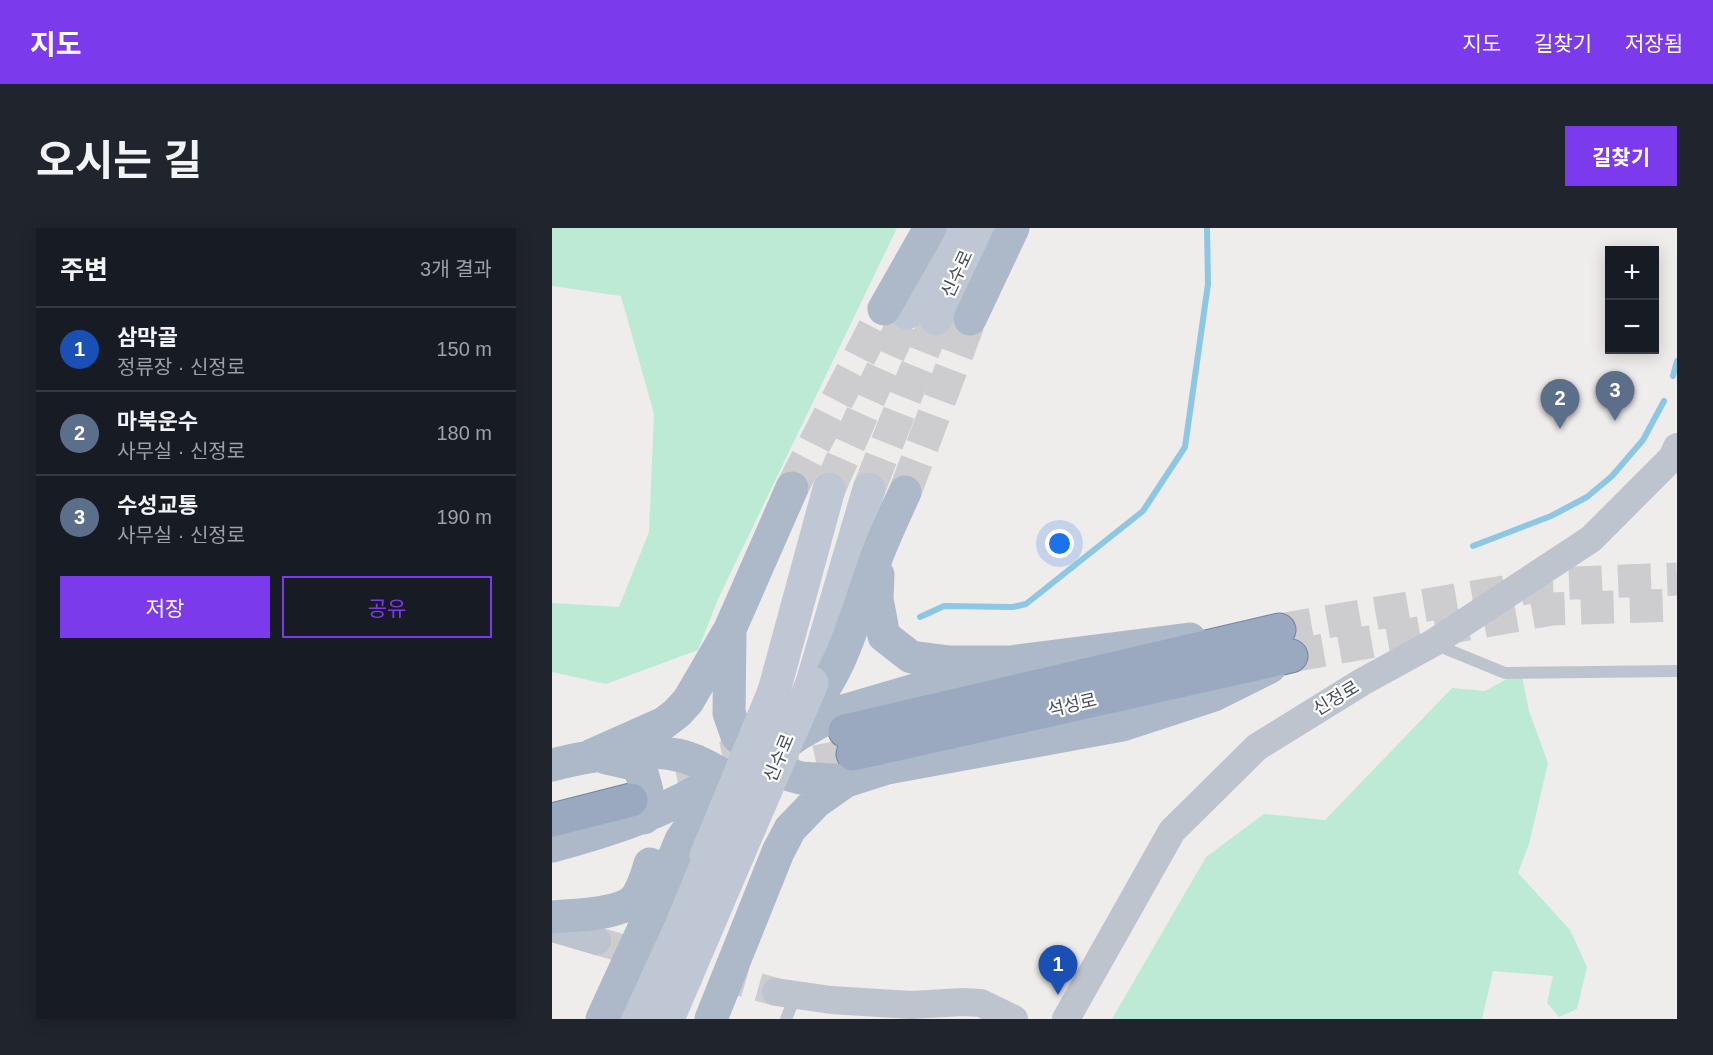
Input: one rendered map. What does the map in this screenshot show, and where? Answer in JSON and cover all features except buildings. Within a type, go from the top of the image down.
[{"type":"highway","name":"석성로","points":[[845,745],[1285,643]]},
{"type":"highway","points":[[552,797],[634,799]]},
{"type":"highway","points":[[552,820],[634,799]]},
{"type":"main road","points":[[909,314],[930,228]]},
{"type":"main road","name":"신수로","points":[[909,314],[951,228]]},
{"type":"main road","name":"신수로","points":[[909,314],[978,228]]},
{"type":"main road","points":[[970,319],[1013,228]]},
{"type":"main road","points":[[552,765],[592,755],[664,723],[677,714],[698,686],[730,629],[792,488]]},
{"type":"main road","name":"신수로","points":[[668,1019],[774,691],[829,489]]},
{"type":"main road","name":"신수로","points":[[634,1019],[812,683],[869,489]]},
{"type":"main road","points":[[596,835],[634,799],[686,799],[727,778],[759,755],[798,721],[822,695],[857,617],[878,552],[905,492]]},
{"type":"main road","points":[[878,552],[877,599],[884,636],[911,657],[950,662],[1010,662],[1285,643]]},
{"type":"main road","points":[[730,629],[729,712],[737,736],[779,772],[801,778],[845,745],[1010,662]]},
{"type":"main road","points":[[887,768],[845,745],[833,728],[836,745],[852,765],[887,768],[1122,725],[1214,695],[1285,643]]},
{"type":"main road","points":[[759,755],[845,745]]},
{"type":"main road","points":[[711,1019],[778,852],[790,829],[816,802],[845,745]]},
{"type":"main road","points":[[592,755],[677,755],[694,760],[727,778],[768,810],[777,830],[778,852]]},
{"type":"main road","points":[[592,755],[637,765],[647,784],[648,805],[634,799]]},
{"type":"main road","points":[[602,1019],[649,917],[681,840],[727,778]]},
{"type":"main road","points":[[552,846],[596,835],[640,847],[651,862],[654,874],[649,917]]},
{"type":"main road","points":[[552,917],[624,907],[634,900],[643,887],[651,862]]},
{"type":"street","name":"신정로","points":[[1066,1019],[1172,831],[1257,747],[1362,682],[1433,643],[1591,539],[1672,458],[1677,447]]},
{"type":"street","points":[[552,928],[597,942]]},
{"type":"street","points":[[786,1002],[911,1005],[981,1003],[1014,1019]]},
{"type":"lane","points":[[1433,643],[1505,673],[1677,671]]},
{"type":"green space","points":[[552,228],[897,228],[718,599],[698,650],[606,684],[552,672],[552,603],[619,607],[649,532],[654,414],[621,296],[552,286]]},
{"type":"green space","points":[[1521,671],[1529,711],[1548,763],[1529,844],[1518,873],[1570,930],[1587,967],[1577,1009],[1559,1017],[1547,1003],[1553,976],[1493,971],[1482,1019],[1112,1019],[1206,857],[1264,814],[1325,820],[1452,688],[1485,691]]},
{"type":"waterway","points":[[920,617],[944,606],[1013,607],[1026,604],[1143,511],[1185,447],[1208,284],[1207,228]]},
{"type":"waterway","points":[[1673,376],[1677,361]]},
{"type":"waterway","points":[[1473,546],[1551,516],[1587,497],[1612,476],[1643,440],[1664,401]]},
{"type":"tunnel","points":[[792,488],[884,309]]},
{"type":"tunnel","points":[[829,489],[907,313]]},
{"type":"tunnel","points":[[869,489],[936,319]]},
{"type":"tunnel","points":[[905,492],[970,319]]},
{"type":"tunnel","points":[[1279,630],[1550,584],[1677,579]]},
{"type":"tunnel","points":[[1291,656],[1552,609],[1677,605]]},
{"type":"tunnel","points":[[627,779],[773,747]]},
{"type":"tunnel","points":[[768,772],[853,754]]},
{"type":"tunnel","points":[[597,941],[776,992]]},
{"type":"place","name":"수성교통","points":[[1615,421]]},
{"type":"place","name":"마북운수","points":[[1560,429]]},
{"type":"place","name":"삼막골","points":[[1058,995]]}]
